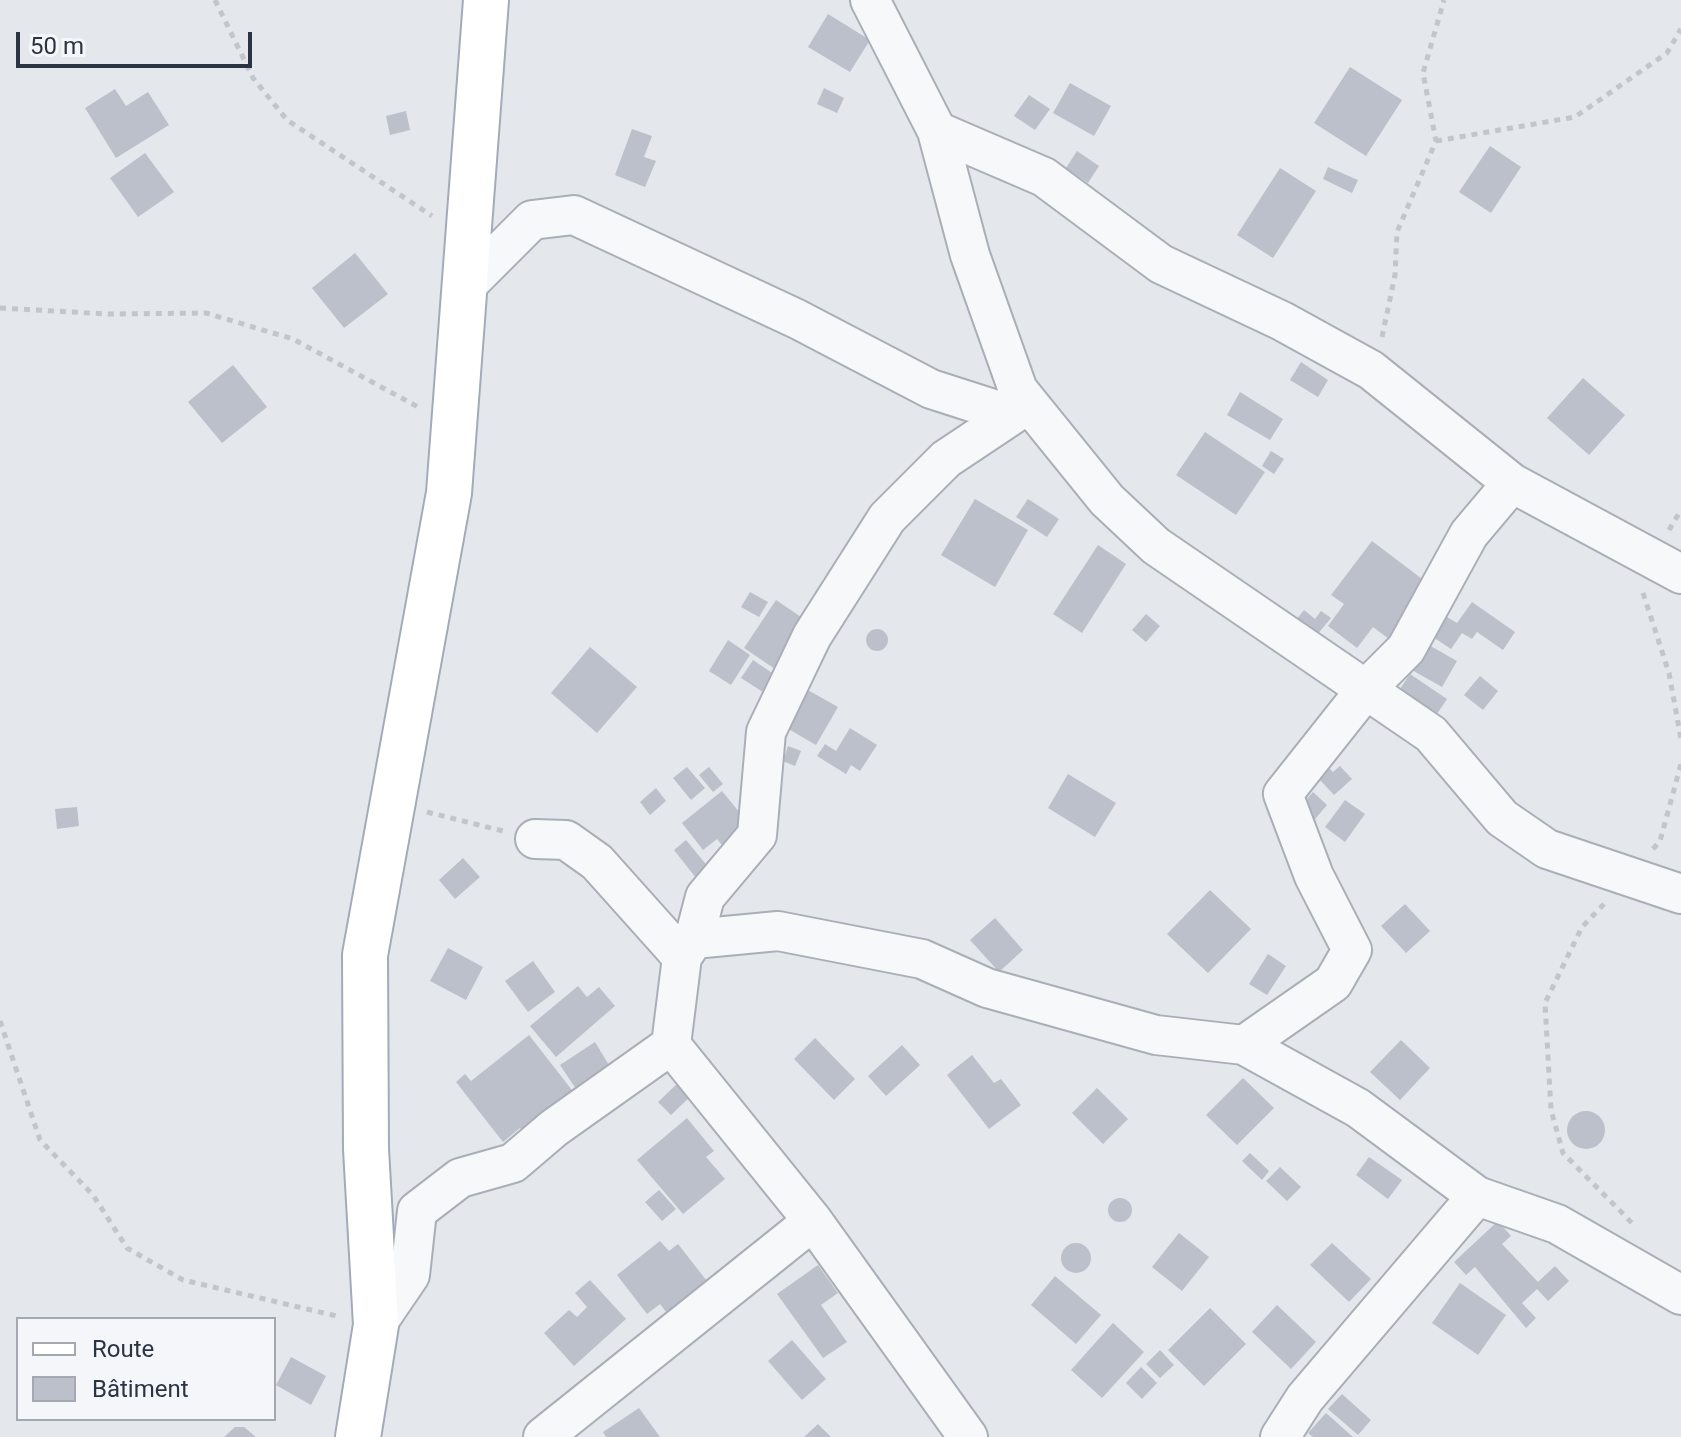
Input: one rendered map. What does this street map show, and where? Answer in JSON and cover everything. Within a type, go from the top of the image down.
[{"type":"main road","points":[[358,1437],[376,1325],[366,1149],[365,955],[390,803],[449,493],[486,0]]},
{"type":"street","points":[[868,1],[937,131],[970,255],[1015,402],[1107,500],[1156,546],[1431,734],[1502,818],[1547,849],[1681,894]]},
{"type":"street","points":[[937,131],[1044,177],[1161,264],[1282,321],[1371,370],[1512,483],[1681,574]]},
{"type":"street","points":[[465,287],[532,220],[574,215],[797,319],[931,389],[1015,402]]},
{"type":"street","points":[[376,1325],[410,1275],[417,1211],[460,1178],[513,1163],[554,1128],[671,1045],[688,948],[705,897],[757,835],[766,732],[812,636],[887,518],[946,459],[1015,402]]},
{"type":"street","points":[[1244,1045],[1333,983],[1352,950],[1314,876],[1283,794],[1367,688],[1406,649],[1469,534],[1512,483]]},
{"type":"street","points":[[535,839],[566,840],[597,862],[688,948]]},
{"type":"street","points":[[688,948],[778,931],[922,959],[987,988],[1156,1035],[1244,1045],[1358,1108],[1477,1196],[1557,1224],[1681,1295]]},
{"type":"street","points":[[671,1045],[813,1221],[968,1437]]},
{"type":"street","points":[[1280,1437],[1305,1398],[1477,1196]]},
{"type":"street","points":[[543,1437],[813,1221]]},
{"type":"path","points":[[215,0],[253,78],[287,120],[468,239]]},
{"type":"path","points":[[1381,346],[1395,275],[1397,232],[1436,141],[1423,73],[1444,0]]},
{"type":"path","points":[[1436,141],[1575,117],[1667,53],[1681,29]]},
{"type":"path","points":[[0,308],[108,314],[206,313],[293,339],[454,426]]},
{"type":"path","points":[[1628,546],[1669,673],[1681,739]]},
{"type":"path","points":[[1638,1230],[1563,1153],[1551,1110],[1545,1003],[1582,927],[1632,876],[1660,841],[1681,764]]},
{"type":"path","points":[[390,803],[535,839]]},
{"type":"path","points":[[0,1021],[40,1140],[93,1195],[127,1248],[183,1280],[376,1325]]},
{"type":"building","points":[[828,14],[870,40],[850,72],[808,47]]},
{"type":"building","points":[[1350,67],[1402,100],[1366,156],[1314,123]]},
{"type":"building","points":[[1070,83],[1111,106],[1094,136],[1053,113]]},
{"type":"building","points":[[824,88],[844,98],[837,113],[817,104]]},
{"type":"building","points":[[115,89],[126,106],[148,92],[169,125],[116,158],[85,108]]},
{"type":"building","points":[[1029,95],[1050,109],[1035,130],[1014,116]]},
{"type":"building","points":[[406,111],[410,130],[390,135],[386,116]]},
{"type":"building","points":[[632,129],[652,136],[644,157],[656,161],[645,187],[615,175]]},
{"type":"building","points":[[1490,146],[1521,167],[1491,213],[1459,192]]},
{"type":"building","points":[[1077,151],[1099,166],[1088,183],[1066,168]]},
{"type":"building","points":[[145,153],[174,192],[138,217],[110,178]]},
{"type":"building","points":[[1328,167],[1358,180],[1352,193],[1323,179]]},
{"type":"building","points":[[1280,168],[1316,191],[1273,258],[1237,235]]},
{"type":"building","points":[[355,253],[388,294],[344,328],[312,288]]},
{"type":"building","points":[[1301,362],[1328,380],[1318,397],[1290,380]]},
{"type":"building","points":[[233,365],[267,407],[222,443],[188,402]]},
{"type":"building","points":[[1583,378],[1625,415],[1589,455],[1547,418]]},
{"type":"building","points":[[1240,392],[1283,419],[1270,440],[1227,415]]},
{"type":"building","points":[[1205,432],[1265,472],[1236,515],[1176,475]]},
{"type":"building","points":[[1271,451],[1284,459],[1274,474],[1262,466]]},
{"type":"building","points":[[975,499],[1028,530],[995,587],[941,555]]},
{"type":"building","points":[[1028,499],[1059,519],[1047,537],[1016,517]]},
{"type":"building","points":[[1372,541],[1434,588],[1393,642],[1373,627],[1357,648],[1328,626],[1344,604],[1331,595]]},
{"type":"building","points":[[1098,545],[1126,564],[1082,633],[1053,614]]},
{"type":"building","points":[[750,592],[768,602],[759,617],[741,607]]},
{"type":"building","points":[[776,600],[810,623],[778,671],[744,648]]},
{"type":"building","points":[[1472,602],[1515,632],[1503,650],[1477,632],[1472,639],[1462,633],[1451,649],[1433,637],[1447,617],[1457,623]]},
{"type":"building","points":[[1304,610],[1315,619],[1321,611],[1331,618],[1316,636],[1296,620]]},
{"type":"building","points":[[1146,614],[1160,626],[1146,642],[1132,630]]},
{"type":"building","points":[[877,629],[885,632],[888,640],[885,648],[877,651],[869,648],[866,640],[869,632]]},
{"type":"building","points":[[728,640],[750,655],[731,685],[709,671]]},
{"type":"building","points":[[1427,644],[1457,661],[1442,687],[1412,670]]},
{"type":"building","points":[[590,647],[637,687],[597,733],[551,693]]},
{"type":"building","points":[[753,660],[778,677],[766,694],[741,678]]},
{"type":"building","points":[[1410,674],[1447,699],[1437,714],[1400,689]]},
{"type":"building","points":[[1480,676],[1498,691],[1483,710],[1464,695]]},
{"type":"building","points":[[806,689],[838,707],[816,745],[785,727]]},
{"type":"building","points":[[850,728],[877,745],[860,771],[851,765],[846,774],[817,756],[825,744],[836,751]]},
{"type":"building","points":[[788,746],[801,751],[795,766],[783,761]]},
{"type":"building","points":[[1340,766],[1352,779],[1334,795],[1318,778],[1329,768],[1333,772]]},
{"type":"building","points":[[687,767],[705,788],[691,800],[673,778]]},
{"type":"building","points":[[709,767],[723,784],[713,792],[699,775]]},
{"type":"building","points":[[1068,774],[1116,803],[1095,837],[1048,808]]},
{"type":"building","points":[[656,788],[666,801],[650,815],[640,802]]},
{"type":"building","points":[[722,791],[753,829],[726,850],[717,839],[703,850],[682,823]]},
{"type":"building","points":[[1313,792],[1327,805],[1310,825],[1295,812]]},
{"type":"building","points":[[1345,800],[1365,814],[1345,842],[1325,827]]},
{"type":"building","points":[[77,807],[79,826],[57,829],[55,809]]},
{"type":"building","points":[[686,840],[709,868],[696,878],[674,850]]},
{"type":"building","points":[[463,858],[480,877],[455,899],[439,880]]},
{"type":"building","points":[[1210,890],[1251,929],[1208,973],[1167,934]]},
{"type":"building","points":[[1405,904],[1430,931],[1406,953],[1381,926]]},
{"type":"building","points":[[995,918],[1023,950],[999,972],[970,940]]},
{"type":"building","points":[[448,948],[483,967],[466,1000],[430,981]]},
{"type":"building","points":[[1268,954],[1286,966],[1267,995],[1249,984]]},
{"type":"building","points":[[533,961],[555,992],[528,1012],[505,981]]},
{"type":"building","points":[[578,986],[587,997],[599,987],[615,1006],[556,1057],[530,1026]]},
{"type":"building","points":[[529,1035],[575,1094],[525,1133],[520,1128],[503,1142],[456,1082],[465,1074],[471,1081]]},
{"type":"building","points":[[815,1038],[855,1079],[834,1100],[794,1059]]},
{"type":"building","points":[[1401,1040],[1430,1068],[1400,1100],[1370,1072]]},
{"type":"building","points":[[595,1042],[612,1070],[578,1092],[560,1065]]},
{"type":"building","points":[[902,1045],[920,1065],[886,1096],[868,1076]]},
{"type":"building","points":[[972,1055],[994,1083],[1001,1079],[1021,1105],[989,1129],[947,1075]]},
{"type":"building","points":[[1243,1078],[1274,1108],[1237,1145],[1206,1115]]},
{"type":"building","points":[[682,1079],[694,1093],[671,1115],[658,1102]]},
{"type":"building","points":[[1097,1088],[1128,1119],[1103,1144],[1072,1113]]},
{"type":"building","points":[[1586,1111],[1600,1116],[1605,1130],[1600,1144],[1586,1149],[1572,1144],[1567,1130],[1572,1116]]},
{"type":"building","points":[[687,1118],[714,1151],[706,1157],[725,1179],[683,1214],[637,1160]]},
{"type":"building","points":[[1250,1153],[1269,1171],[1262,1180],[1242,1161]]},
{"type":"building","points":[[1369,1157],[1402,1180],[1388,1199],[1356,1175]]},
{"type":"building","points":[[1280,1167],[1301,1187],[1287,1201],[1266,1181]]},
{"type":"building","points":[[659,1190],[676,1209],[662,1221],[645,1202]]},
{"type":"building","points":[[1120,1198],[1128,1202],[1132,1210],[1128,1218],[1120,1222],[1112,1218],[1108,1210],[1112,1202]]},
{"type":"building","points":[[1498,1221],[1511,1236],[1502,1244],[1538,1282],[1555,1266],[1569,1281],[1548,1301],[1537,1289],[1522,1303],[1536,1318],[1526,1328],[1475,1267],[1466,1275],[1454,1262]]},
{"type":"building","points":[[1179,1233],[1209,1257],[1182,1291],[1152,1267]]},
{"type":"building","points":[[660,1241],[669,1251],[678,1244],[714,1290],[674,1322],[660,1304],[647,1314],[617,1275]]},
{"type":"building","points":[[1076,1243],[1082,1244],[1090,1252],[1090,1264],[1082,1272],[1076,1273],[1070,1272],[1062,1264],[1061,1258],[1062,1252],[1070,1244]]},
{"type":"building","points":[[1332,1243],[1371,1279],[1349,1302],[1310,1265]]},
{"type":"building","points":[[818,1265],[838,1293],[821,1305],[847,1342],[823,1358],[777,1294]]},
{"type":"building","points":[[1055,1276],[1101,1315],[1076,1344],[1031,1305]]},
{"type":"building","points":[[590,1280],[626,1319],[574,1366],[544,1333],[569,1310],[577,1317],[587,1307],[575,1293]]},
{"type":"building","points":[[1460,1283],[1506,1315],[1478,1355],[1432,1323]]},
{"type":"building","points":[[1277,1305],[1316,1342],[1291,1369],[1252,1332]]},
{"type":"building","points":[[1210,1308],[1246,1344],[1204,1386],[1168,1350]]},
{"type":"building","points":[[1113,1323],[1144,1352],[1102,1398],[1071,1370]]},
{"type":"building","points":[[792,1340],[826,1379],[802,1400],[768,1361]]},
{"type":"building","points":[[1160,1350],[1174,1365],[1160,1378],[1146,1364]]},
{"type":"building","points":[[291,1357],[326,1376],[311,1405],[276,1385]]},
{"type":"building","points":[[1141,1367],[1157,1383],[1142,1399],[1126,1383]]},
{"type":"building","points":[[1342,1394],[1371,1420],[1358,1435],[1328,1409]]},
{"type":"building","points":[[639,1408],[660,1437],[606,1437],[603,1432]]},
{"type":"building","points":[[1326,1413],[1353,1437],[1313,1437],[1308,1433]]},
{"type":"building","points":[[818,1424],[831,1437],[804,1437]]},
{"type":"building","points":[[235,1427],[244,1427],[256,1437],[224,1437]]}]
